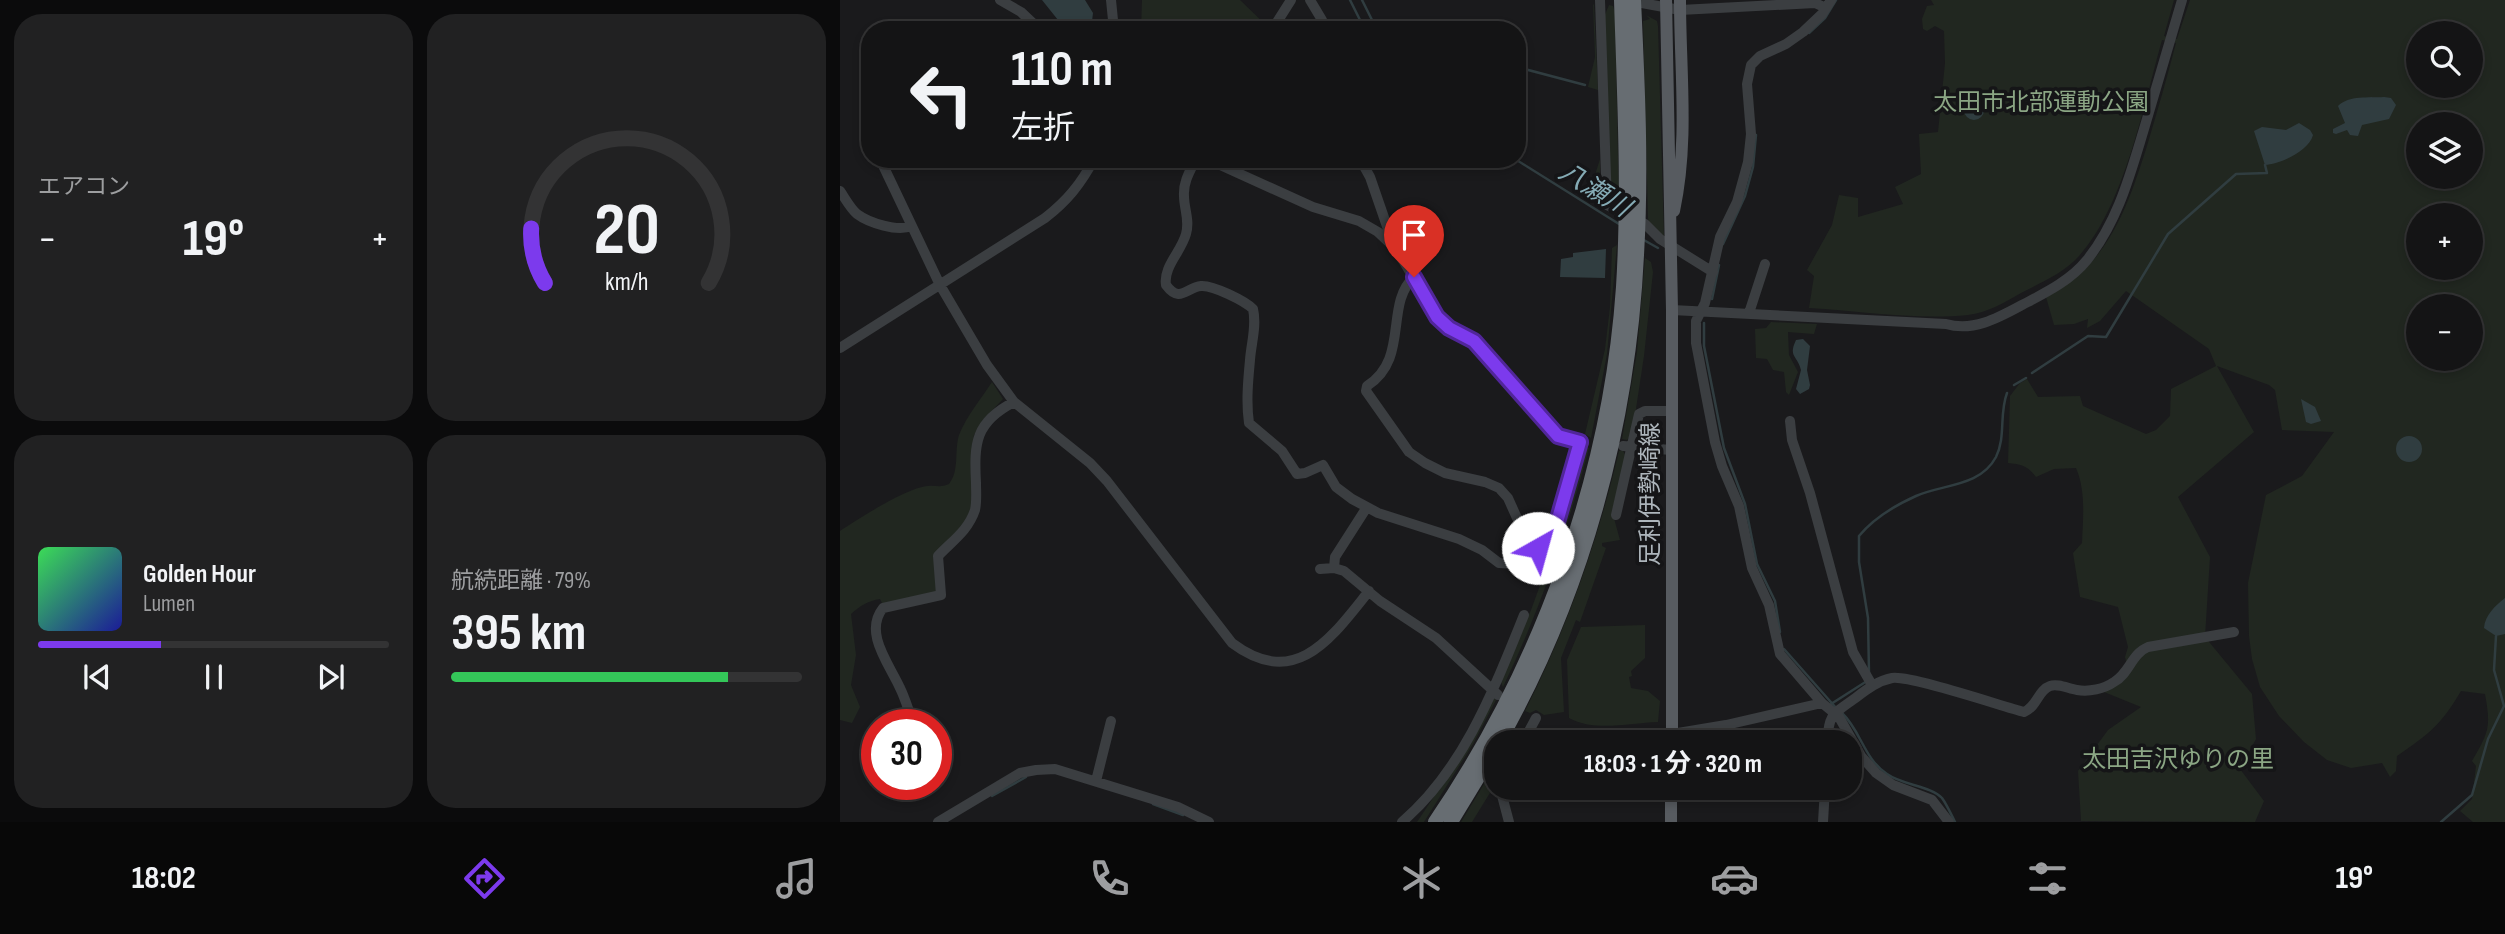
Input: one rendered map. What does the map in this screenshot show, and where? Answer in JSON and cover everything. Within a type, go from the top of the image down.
[{"type":"highway","points":[[1505,730],[1537,669],[1555,626],[1595,512],[1620,403],[1631,329],[1633,209],[1628,20],[1624,0]]},
{"type":"highway","points":[[1628,20],[1634,0]]},
{"type":"highway","points":[[1435,822],[1474,762],[1508,698],[1543,622],[1569,553],[1592,474],[1607,402],[1631,254]]},
{"type":"highway","points":[[1451,822],[1484,768]]},
{"type":"main road","name":"足利伊勢崎線","points":[[1672,730],[1669,246],[1673,5]]},
{"type":"main road","points":[[1671,800],[1671,822]]},
{"type":"street","points":[[1000,0],[1030,21]]},
{"type":"street","points":[[1111,0],[1113,21]]},
{"type":"street","points":[[1278,21],[1291,0]]},
{"type":"street","points":[[1310,0],[1322,21]]},
{"type":"street","points":[[1600,0],[1607,205],[1645,224],[1669,246],[1713,272]]},
{"type":"street","points":[[1624,0],[1673,5],[1828,4]]},
{"type":"street","points":[[1671,310],[1946,324],[1959,328],[2004,315],[2066,280],[2088,259],[2122,202],[2182,0]]},
{"type":"street","points":[[1828,4],[1803,32],[1786,44],[1760,56],[1751,65],[1747,84],[1750,153],[1740,193],[1720,237],[1705,303],[1696,321],[1696,343],[1715,442],[1739,506],[1752,568],[1769,605],[1780,654],[1822,703],[1839,710],[1861,756],[1876,773],[1893,785],[1932,800],[1949,822]]},
{"type":"street","points":[[884,168],[940,285],[987,365],[1014,402],[1090,463],[1107,481],[1226,636],[1250,654],[1282,661],[1307,655],[1325,644],[1369,591]]},
{"type":"street","points":[[840,348],[1017,237],[1066,202],[1081,184],[1089,168]]},
{"type":"street","points":[[1192,168],[1184,189],[1187,231],[1181,248],[1165,274],[1166,285],[1179,294],[1204,286],[1251,306],[1255,318],[1247,411],[1250,426],[1282,451],[1297,474],[1323,465],[1336,487],[1367,507],[1415,526],[1459,539],[1504,565],[1517,564],[1538,548],[1549,546],[1582,443],[1558,436],[1474,341],[1449,328],[1437,317],[1414,277],[1386,239],[1359,221],[1312,207],[1227,168]]},
{"type":"street","points":[[1365,168],[1389,232],[1386,239]]},
{"type":"street","points":[[840,191],[855,212],[865,219],[902,230],[911,226]]},
{"type":"street","points":[[1749,313],[1765,264]]},
{"type":"street","points":[[1414,277],[1399,304],[1395,339],[1384,370],[1367,386],[1366,391],[1409,452],[1445,473],[1485,482],[1504,492],[1521,527],[1538,548]]},
{"type":"street","points":[[908,709],[877,642],[876,620],[883,608],[942,595],[938,556],[965,529],[975,508],[975,454],[978,435],[993,415],[1014,402]]},
{"type":"street","points":[[1616,515],[1628,446],[1640,413],[1671,411]]},
{"type":"street","points":[[1790,421],[1792,440],[1810,493],[1853,652],[1871,685]]},
{"type":"street","points":[[1628,446],[1671,450]]},
{"type":"street","points":[[1334,568],[1335,557],[1367,507]]},
{"type":"street","points":[[1321,569],[1344,570],[1386,605],[1436,638],[1495,692]]},
{"type":"street","points":[[1402,822],[1438,786],[1475,728],[1495,692],[1524,615]]},
{"type":"street","points":[[1828,730],[1829,719],[1871,685],[1900,678],[2024,712],[2031,709],[2043,690],[2054,684],[2083,691],[2110,685],[2127,671],[2137,654],[2148,647],[2234,632]]},
{"type":"street","points":[[1705,730],[1822,703]]},
{"type":"street","points":[[1096,780],[1111,721]]},
{"type":"street","points":[[1528,730],[1531,721]]},
{"type":"street","points":[[939,822],[1020,773],[1036,769],[1055,769],[1096,780],[1178,807],[1209,822]]},
{"type":"street","points":[[1503,800],[1509,822]]},
{"type":"street","points":[[1823,822],[1824,800]]},
{"type":"green space","points":[[1142,0],[1240,0],[1262,21],[1141,21]]},
{"type":"green space","points":[[1931,0],[2174,0],[2164,36],[2177,39],[2190,0],[2505,0],[2505,822],[2473,822],[2460,811],[2472,799],[2476,766],[2472,761],[2487,729],[2485,694],[2461,691],[2434,728],[2397,756],[2396,771],[2390,777],[2382,763],[2351,768],[2327,760],[2304,742],[2279,716],[2260,687],[2249,636],[2248,583],[2266,495],[2302,476],[2334,432],[2282,430],[2275,390],[2269,385],[2217,366],[2254,432],[2178,497],[2210,557],[2205,637],[2252,694],[2256,739],[2240,769],[2264,801],[2255,822],[2081,821],[2078,771],[2108,730],[2141,707],[2104,692],[2127,665],[2125,657],[2128,647],[2118,607],[2080,597],[2073,553],[2082,543],[2083,505],[2076,468],[2054,469],[2036,477],[2024,466],[2008,463],[2010,396],[2020,383],[2027,379],[2038,397],[2080,396],[2083,406],[2146,434],[2156,430],[2170,416],[2171,389],[2216,366],[2209,349],[2126,291],[2100,321],[2087,328],[2088,319],[2074,324],[2054,325],[2046,297],[2085,269],[2100,252],[2123,213],[2147,146],[2176,43],[2162,40],[2140,124],[2120,183],[2095,235],[2067,267],[1996,307],[1968,315],[1909,316],[1809,308],[1814,276],[1807,270],[1832,225],[1839,195],[1858,198],[1858,217],[1903,204],[1895,187],[1921,174],[1919,134],[1938,132],[1945,63],[1944,31],[1935,26],[1927,31],[1923,29],[1922,19],[1927,6],[1934,5]]},
{"type":"green space","points":[[1593,4],[1598,90],[1588,87],[1595,57]]},
{"type":"green space","points":[[1609,5],[1613,6],[1615,12],[1619,204],[1610,198],[1604,17]]},
{"type":"green space","points":[[1646,15],[1657,21],[1658,26],[1664,237],[1649,223],[1648,218],[1643,21],[1650,19]]},
{"type":"green space","points":[[1600,159],[1600,197],[1590,191]]},
{"type":"green space","points":[[1617,245],[1607,354],[1591,438],[1585,434],[1605,349],[1612,248]]},
{"type":"green space","points":[[1645,258],[1651,262],[1653,272],[1632,435],[1627,440],[1622,439],[1637,352]]},
{"type":"green space","points":[[1771,322],[1817,324],[1814,334],[1788,332],[1789,355],[1798,372],[1789,395],[1786,392],[1784,372],[1773,370],[1767,359],[1756,358],[1755,329],[1766,328]]},
{"type":"green space","points":[[992,382],[1003,399],[983,420],[974,435],[973,508],[959,536],[936,552],[937,593],[883,605],[880,599],[865,604],[851,614],[856,655],[851,685],[860,707],[852,723],[840,720],[840,531],[908,492],[949,484],[956,467],[959,435]]},
{"type":"green space","points":[[1589,448],[1581,479],[1552,570],[1503,687],[1500,680],[1531,610],[1554,547],[1582,449]]},
{"type":"green space","points":[[1619,451],[1623,451],[1626,456],[1612,511],[1620,540],[1602,543],[1606,548],[1580,622],[1576,620],[1561,658],[1564,712],[1544,715],[1536,710],[1530,713],[1525,711],[1568,616],[1591,551]]},
{"type":"green space","points":[[1645,625],[1645,658],[1631,671],[1632,676],[1629,677],[1631,688],[1648,691],[1660,701],[1658,722],[1601,726],[1569,718],[1567,660],[1581,627]]},
{"type":"green space","points":[[1493,696],[1496,700],[1473,744],[1424,822],[1417,822],[1457,762]]},
{"type":"green space","points":[[1484,784],[1486,800],[1472,822],[1461,822]]},
{"type":"shaded area","points":[[1042,0],[1085,0],[1093,13],[1092,21],[1059,21]]},
{"type":"shaded area","points":[[2391,98],[2396,105],[2389,119],[2362,125],[2358,136],[2350,135],[2347,130],[2333,133],[2333,129],[2345,123],[2338,106],[2343,102]]},
{"type":"shaded area","points":[[1974,100],[1981,103],[1984,110],[1981,117],[1974,120],[1967,117],[1964,110],[1967,103]]},
{"type":"shaded area","points":[[2299,123],[2313,135],[2306,146],[2293,156],[2265,165],[2254,131],[2262,127],[2286,130]]},
{"type":"shaded area","points":[[1606,249],[1605,278],[1560,277],[1561,259],[1573,257],[1573,253]]},
{"type":"shaded area","points":[[1803,339],[1810,346],[1807,370],[1810,385],[1809,389],[1800,394],[1796,389],[1801,370],[1793,350],[1796,340]]},
{"type":"shaded area","points":[[2301,399],[2315,407],[2321,421],[2311,424],[2306,422]]},
{"type":"shaded area","points":[[2409,436],[2418,440],[2422,449],[2418,458],[2409,462],[2400,458],[2396,449],[2400,440]]},
{"type":"shaded area","points":[[2505,598],[2505,634],[2496,636],[2484,628],[2485,623],[2491,611]]},
{"type":"waterway","name":"八瀬川","points":[[1350,0],[1360,21]]},
{"type":"waterway","points":[[1362,0],[1372,21]]},
{"type":"waterway","points":[[1809,33],[1825,18],[1836,0]]},
{"type":"waterway","points":[[1526,69],[1585,85]]},
{"type":"waterway","points":[[1723,244],[1745,196],[1753,167],[1756,135]]},
{"type":"waterway","points":[[2032,373],[2088,336],[2106,337],[2168,234],[2236,174],[2267,173],[2265,165]]},
{"type":"waterway","name":"八瀬川","points":[[1526,166],[1619,224]]},
{"type":"waterway","name":"八瀬川","points":[[1642,239],[1658,248]]},
{"type":"waterway","name":"八瀬川","points":[[1712,299],[1719,265]]},
{"type":"waterway","points":[[1704,323],[1704,346],[1724,448],[1745,504],[1757,564],[1775,601],[1780,632]]},
{"type":"waterway","points":[[2014,385],[2026,378]]},
{"type":"waterway","points":[[1869,673],[1868,618],[1859,562],[1859,536],[1878,518],[1916,496],[1971,479],[1989,467],[1999,449],[2007,393]]},
{"type":"waterway","points":[[2441,822],[2472,795],[2488,739],[2504,706],[2494,670],[2496,636]]},
{"type":"waterway","points":[[1784,649],[1837,709]]},
{"type":"waterway","points":[[1831,704],[1867,681]]},
{"type":"waterway","points":[[1842,713],[1879,768],[1893,778],[1937,794],[1944,801],[1955,822]]},
{"type":"waterway","points":[[992,796],[1026,777]]},
{"type":"waterway","points":[[1153,804],[1183,815]]},
{"type":"route","points":[[1414,277],[1437,317],[1449,328],[1474,341],[1558,436],[1580,442],[1551,543],[1538,548]]},
{"type":"park label","name":"太田市北部運動公園","points":[[2041,102]]},
{"type":"park label","name":"太田吉沢ゆりの里","points":[[2178,759]]}]
